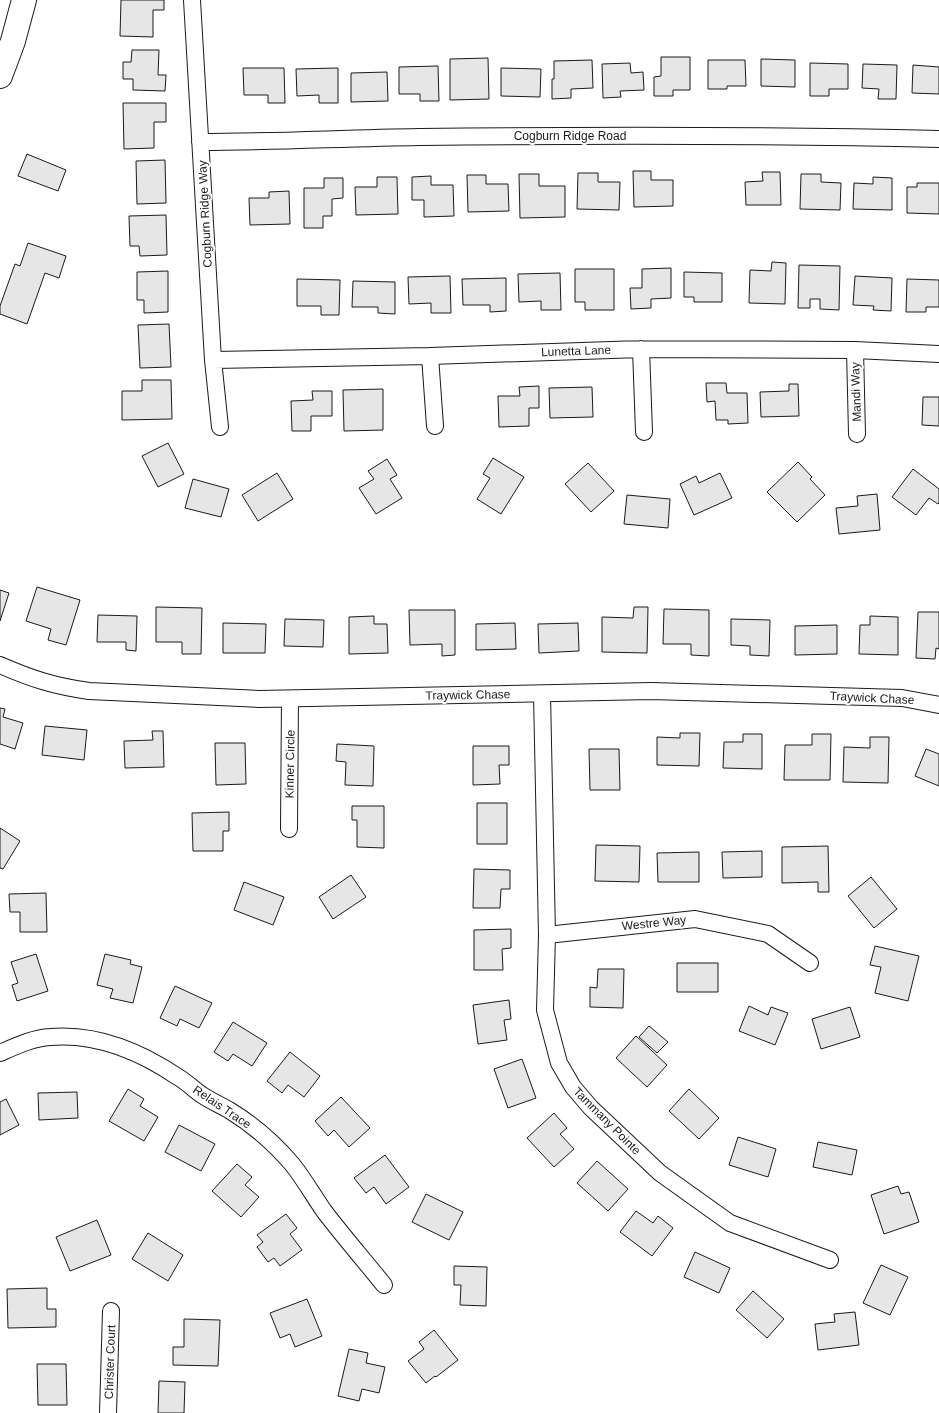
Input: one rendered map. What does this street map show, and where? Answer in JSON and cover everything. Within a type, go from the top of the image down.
[{"type":"street","points":[[0,76],[13,41],[24,0]]},
{"type":"street","name":"Cogburn Ridge Way","points":[[192,0],[213,360],[220,427]]},
{"type":"street","name":"Cogburn Ridge Road","points":[[200,142],[270,142],[418,137],[758,135],[939,139]]},
{"type":"street","points":[[641,349],[644,432]]},
{"type":"street","name":"Lunetta Lane","points":[[213,360],[430,356],[641,349],[855,350],[939,354]]},
{"type":"street","name":"Mandi Way","points":[[855,350],[857,434]]},
{"type":"street","points":[[430,356],[435,426]]},
{"type":"street","name":"Traywick Chase","points":[[0,665],[34,680],[61,687],[89,691],[259,700],[651,692],[902,698],[939,705]]},
{"type":"street","name":"Tammany Pointe","points":[[542,694],[547,935],[545,1010],[559,1063],[573,1087],[585,1101],[660,1173],[730,1224],[830,1260]]},
{"type":"street","name":"Kinner Circle","points":[[289,829],[290,699]]},
{"type":"street","name":"Westre Way","points":[[547,935],[694,919],[768,934],[810,963]]},
{"type":"street","name":"Relais Trace","points":[[0,1052],[50,1037],[78,1036],[105,1041],[156,1063],[202,1095],[252,1126],[273,1145],[292,1165],[324,1210],[384,1285]]},
{"type":"street","name":"Christer Court","points":[[108,1413],[111,1311]]},
{"type":"building","points":[[121,0],[164,0],[164,10],[153,10],[153,37],[120,36]]},
{"type":"building","points":[[132,50],[159,50],[158,75],[166,75],[165,91],[133,90],[133,79],[123,79],[123,62],[131,62]]},
{"type":"building","points":[[661,57],[690,57],[690,90],[673,90],[673,96],[654,96],[654,77],[661,76]]},
{"type":"building","points":[[488,58],[489,99],[450,100],[450,59]]},
{"type":"building","points":[[761,59],[795,60],[795,87],[761,86]]},
{"type":"building","points":[[592,60],[593,88],[571,89],[571,98],[552,99],[554,61]]},
{"type":"building","points":[[708,60],[745,60],[746,86],[708,89]]},
{"type":"building","points":[[630,63],[631,73],[643,72],[644,90],[620,91],[621,97],[603,98],[602,64]]},
{"type":"building","points":[[810,63],[848,64],[848,89],[829,89],[829,96],[810,96]]},
{"type":"building","points":[[863,64],[897,65],[896,99],[878,99],[879,89],[862,88]]},
{"type":"building","points":[[913,65],[939,67],[939,94],[912,93]]},
{"type":"building","points":[[438,66],[439,101],[420,101],[420,94],[399,94],[399,67]]},
{"type":"building","points":[[243,68],[284,68],[285,103],[268,103],[268,95],[244,95]]},
{"type":"building","points":[[338,68],[338,103],[319,103],[319,95],[297,96],[296,69]]},
{"type":"building","points":[[501,68],[541,69],[540,97],[501,96]]},
{"type":"building","points":[[387,72],[388,101],[351,102],[351,73]]},
{"type":"building","points":[[123,103],[166,103],[166,122],[154,122],[154,148],[124,149]]},
{"type":"building","points":[[27,154],[66,170],[58,191],[18,176]]},
{"type":"building","points":[[165,160],[166,203],[137,204],[136,161]]},
{"type":"building","points":[[633,171],[651,171],[651,180],[673,180],[673,206],[634,207]]},
{"type":"building","points":[[762,172],[780,172],[781,205],[746,205],[745,182],[763,181]]},
{"type":"building","points":[[578,173],[598,173],[598,182],[620,182],[619,210],[577,209]]},
{"type":"building","points":[[519,174],[539,174],[539,186],[565,186],[565,217],[520,218]]},
{"type":"building","points":[[801,174],[821,174],[821,182],[841,183],[840,210],[800,209]]},
{"type":"building","points":[[467,175],[486,175],[486,184],[508,184],[509,211],[468,212]]},
{"type":"building","points":[[431,176],[431,185],[453,185],[454,216],[424,217],[424,200],[412,200],[412,177]]},
{"type":"building","points":[[377,177],[397,177],[398,214],[356,215],[355,187],[377,187]]},
{"type":"building","points":[[873,177],[892,178],[892,210],[853,209],[854,183],[873,184]]},
{"type":"building","points":[[324,178],[343,178],[343,198],[332,199],[332,216],[323,216],[323,228],[304,228],[304,188],[324,188]]},
{"type":"building","points":[[917,183],[939,183],[939,214],[907,213],[907,187],[917,187]]},
{"type":"building","points":[[289,191],[290,224],[250,225],[249,198],[269,198],[269,192]]},
{"type":"building","points":[[166,215],[167,255],[140,256],[139,246],[130,246],[129,216]]},
{"type":"building","points":[[28,243],[66,256],[59,278],[45,273],[27,324],[0,314],[0,306],[15,264],[20,266]]},
{"type":"building","points":[[772,262],[786,263],[785,304],[749,303],[750,270],[771,271]]},
{"type":"building","points":[[799,265],[840,266],[839,310],[820,309],[820,299],[810,299],[810,308],[798,308]]},
{"type":"building","points":[[671,268],[671,298],[651,299],[651,308],[631,309],[630,288],[642,288],[642,269]]},
{"type":"building","points":[[575,269],[614,269],[614,310],[585,310],[585,302],[575,302]]},
{"type":"building","points":[[168,271],[168,312],[144,313],[144,300],[137,300],[137,272]]},
{"type":"building","points":[[684,272],[722,273],[722,302],[694,302],[694,297],[684,297]]},
{"type":"building","points":[[560,273],[561,310],[541,310],[541,301],[519,302],[518,274]]},
{"type":"building","points":[[450,276],[451,313],[431,313],[431,303],[409,304],[408,277]]},
{"type":"building","points":[[855,276],[892,278],[891,311],[873,310],[874,306],[853,305]]},
{"type":"building","points":[[506,278],[506,311],[490,312],[490,305],[463,305],[462,279]]},
{"type":"building","points":[[297,279],[340,280],[339,315],[321,315],[321,306],[297,306]]},
{"type":"building","points":[[907,279],[939,280],[939,307],[926,307],[926,312],[906,312]]},
{"type":"building","points":[[353,281],[395,282],[395,314],[378,313],[378,307],[352,307]]},
{"type":"building","points":[[169,324],[171,367],[140,368],[138,325]]},
{"type":"building","points":[[142,380],[171,380],[172,419],[122,420],[122,391],[142,391]]},
{"type":"building","points":[[706,383],[726,383],[727,393],[747,393],[748,423],[728,424],[728,420],[716,420],[715,401],[707,402]]},
{"type":"building","points":[[789,384],[798,384],[799,416],[761,417],[760,392],[789,391]]},
{"type":"building","points":[[539,386],[539,408],[529,408],[529,426],[499,427],[498,396],[520,396],[519,387]]},
{"type":"building","points":[[592,387],[593,417],[550,418],[549,388]]},
{"type":"building","points":[[383,389],[383,430],[344,431],[343,390]]},
{"type":"building","points":[[312,391],[332,391],[332,416],[311,416],[311,431],[292,431],[291,401],[313,400]]},
{"type":"building","points":[[923,397],[939,397],[939,426],[922,425]]},
{"type":"building","points":[[168,443],[184,474],[158,487],[142,456]]},
{"type":"building","points":[[493,458],[524,477],[501,514],[477,499],[490,478],[483,474]]},
{"type":"building","points":[[387,459],[397,475],[390,479],[402,498],[376,514],[359,488],[374,479],[368,471]]},
{"type":"building","points":[[798,462],[825,495],[797,522],[767,492]]},
{"type":"building","points":[[588,463],[614,491],[591,512],[565,484]]},
{"type":"building","points":[[913,469],[939,489],[939,503],[929,498],[916,515],[892,497]]},
{"type":"building","points":[[277,473],[293,499],[258,521],[242,495]]},
{"type":"building","points":[[720,473],[732,498],[694,515],[680,484],[696,476],[699,483]]},
{"type":"building","points":[[193,479],[229,489],[221,517],[185,508]]},
{"type":"building","points":[[877,494],[880,530],[839,534],[836,508],[858,506],[857,496]]},
{"type":"building","points":[[627,495],[670,499],[668,528],[624,524]]},
{"type":"building","points":[[37,587],[80,600],[66,645],[48,640],[51,629],[26,621]]},
{"type":"building","points":[[0,590],[9,593],[0,621]]},
{"type":"building","points":[[156,607],[202,608],[201,654],[182,654],[182,642],[156,642]]},
{"type":"building","points":[[634,607],[648,607],[647,653],[602,652],[602,617],[633,618]]},
{"type":"building","points":[[664,609],[709,610],[709,656],[691,655],[691,644],[663,644]]},
{"type":"building","points":[[409,610],[455,610],[455,655],[442,656],[442,644],[410,645]]},
{"type":"building","points":[[918,612],[939,612],[939,649],[936,648],[935,659],[916,658]]},
{"type":"building","points":[[98,615],[137,616],[136,651],[126,650],[126,642],[97,642]]},
{"type":"building","points":[[374,616],[374,624],[387,624],[388,653],[349,654],[349,617]]},
{"type":"building","points":[[870,616],[898,617],[898,655],[859,654],[860,625],[870,625]]},
{"type":"building","points":[[285,619],[324,620],[323,647],[284,646]]},
{"type":"building","points":[[731,619],[770,620],[769,656],[750,655],[750,646],[731,645]]},
{"type":"building","points":[[223,623],[266,624],[265,653],[223,653]]},
{"type":"building","points":[[515,623],[516,649],[476,650],[476,624]]},
{"type":"building","points":[[578,623],[579,651],[539,653],[538,624]]},
{"type":"building","points":[[837,625],[837,654],[795,655],[795,626]]},
{"type":"building","points":[[0,708],[5,709],[3,717],[23,723],[15,749],[0,744]]},
{"type":"building","points":[[45,726],[87,730],[84,760],[42,755]]},
{"type":"building","points":[[152,731],[163,731],[164,767],[125,768],[124,741],[153,740]]},
{"type":"building","points":[[680,733],[700,733],[699,766],[657,765],[657,737],[680,738]]},
{"type":"building","points":[[743,734],[762,734],[762,769],[723,768],[724,742],[743,742]]},
{"type":"building","points":[[812,734],[831,734],[830,780],[784,780],[785,745],[812,745]]},
{"type":"building","points":[[870,737],[889,737],[888,783],[843,782],[844,747],[870,748]]},
{"type":"building","points":[[215,743],[245,743],[246,784],[216,785]]},
{"type":"building","points":[[337,744],[374,746],[373,786],[345,785],[346,762],[336,761]]},
{"type":"building","points":[[473,746],[509,746],[509,765],[499,765],[500,784],[473,785]]},
{"type":"building","points":[[589,749],[619,749],[620,790],[590,790]]},
{"type":"building","points":[[926,749],[939,754],[939,786],[915,776]]},
{"type":"building","points":[[477,803],[507,803],[507,844],[477,844]]},
{"type":"building","points":[[352,806],[384,806],[384,848],[357,847],[357,820],[352,820]]},
{"type":"building","points":[[229,812],[229,831],[223,831],[223,851],[193,851],[192,813]]},
{"type":"building","points":[[0,828],[20,841],[3,869],[0,868]]},
{"type":"building","points":[[596,845],[640,846],[639,882],[595,881]]},
{"type":"building","points":[[828,846],[829,892],[818,892],[818,882],[782,883],[782,847]]},
{"type":"building","points":[[762,851],[762,877],[723,878],[722,852]]},
{"type":"building","points":[[699,852],[699,882],[658,882],[657,853]]},
{"type":"building","points":[[474,869],[510,870],[510,889],[501,889],[500,908],[473,908]]},
{"type":"building","points":[[351,875],[366,897],[333,919],[319,897]]},
{"type":"building","points":[[871,877],[897,909],[874,928],[848,896]]},
{"type":"building","points":[[244,882],[284,897],[273,925],[234,910]]},
{"type":"building","points":[[46,893],[47,932],[20,932],[20,912],[10,912],[9,894]]},
{"type":"building","points":[[511,929],[511,948],[502,949],[503,970],[474,970],[474,930]]},
{"type":"building","points":[[875,946],[919,956],[908,1001],[875,993],[881,967],[870,965]]},
{"type":"building","points":[[36,954],[48,991],[17,1001],[12,985],[18,983],[11,962]]},
{"type":"building","points":[[105,954],[131,960],[130,964],[142,967],[133,1003],[110,998],[113,989],[97,985]]},
{"type":"building","points":[[677,963],[718,963],[718,992],[677,992]]},
{"type":"building","points":[[598,969],[624,969],[623,1008],[590,1007],[590,987],[597,988]]},
{"type":"building","points":[[175,986],[212,1003],[199,1028],[180,1019],[177,1026],[160,1018]]},
{"type":"building","points":[[509,1000],[511,1019],[504,1020],[507,1040],[478,1044],[473,1005]]},
{"type":"building","points":[[749,1006],[768,1015],[771,1007],[788,1013],[775,1045],[739,1031]]},
{"type":"building","points":[[850,1007],[860,1037],[821,1049],[812,1019]]},
{"type":"building","points":[[233,1022],[267,1043],[252,1066],[233,1054],[228,1061],[214,1052]]},
{"type":"building","points":[[649,1026],[668,1042],[657,1053],[639,1037]]},
{"type":"building","points":[[636,1036],[667,1065],[647,1087],[616,1058]]},
{"type":"building","points":[[290,1052],[320,1076],[304,1097],[288,1085],[282,1093],[267,1081]]},
{"type":"building","points":[[522,1059],[536,1098],[508,1108],[494,1069]]},
{"type":"building","points":[[128,1089],[144,1099],[140,1106],[158,1117],[144,1141],[109,1121]]},
{"type":"building","points":[[689,1089],[719,1118],[699,1139],[669,1111]]},
{"type":"building","points":[[77,1092],[78,1118],[39,1120],[38,1093]]},
{"type":"building","points":[[341,1097],[370,1128],[349,1147],[334,1130],[328,1136],[315,1121]]},
{"type":"building","points":[[6,1099],[19,1125],[0,1135],[0,1102]]},
{"type":"building","points":[[554,1113],[567,1128],[560,1134],[574,1149],[554,1167],[527,1138]]},
{"type":"building","points":[[179,1125],[215,1144],[201,1171],[165,1152]]},
{"type":"building","points":[[738,1137],[776,1149],[768,1177],[729,1165]]},
{"type":"building","points":[[818,1142],[857,1150],[852,1175],[813,1167]]},
{"type":"building","points":[[385,1155],[409,1187],[386,1204],[374,1187],[366,1193],[354,1178]]},
{"type":"building","points":[[597,1161],[628,1189],[608,1211],[577,1183]]},
{"type":"building","points":[[237,1164],[252,1177],[245,1185],[259,1197],[241,1217],[212,1191]]},
{"type":"building","points":[[898,1186],[901,1194],[909,1192],[919,1222],[884,1234],[871,1195]]},
{"type":"building","points":[[426,1194],[463,1212],[449,1240],[412,1222]]},
{"type":"building","points":[[636,1211],[653,1223],[658,1216],[673,1228],[652,1256],[620,1232]]},
{"type":"building","points":[[286,1214],[297,1228],[290,1234],[302,1250],[280,1266],[274,1258],[268,1262],[257,1247],[263,1242],[257,1235]]},
{"type":"building","points":[[97,1220],[111,1255],[70,1271],[56,1237]]},
{"type":"building","points":[[148,1233],[183,1255],[168,1281],[132,1259]]},
{"type":"building","points":[[695,1252],[730,1268],[719,1293],[684,1277]]},
{"type":"building","points":[[881,1265],[908,1277],[890,1315],[863,1303]]},
{"type":"building","points":[[454,1266],[487,1267],[486,1306],[460,1305],[461,1285],[454,1285]]},
{"type":"building","points":[[47,1288],[47,1309],[56,1309],[56,1327],[8,1328],[7,1289]]},
{"type":"building","points":[[753,1291],[784,1319],[767,1338],[736,1310]]},
{"type":"building","points":[[307,1299],[322,1336],[295,1347],[290,1334],[280,1338],[270,1313]]},
{"type":"building","points":[[855,1312],[859,1345],[818,1350],[815,1324],[835,1322],[834,1314]]},
{"type":"building","points":[[184,1319],[220,1320],[218,1366],[173,1365],[173,1347],[184,1347]]},
{"type":"building","points":[[434,1330],[458,1360],[426,1383],[408,1361],[424,1349],[419,1342]]},
{"type":"building","points":[[349,1349],[368,1353],[366,1363],[385,1367],[379,1393],[362,1389],[359,1401],[338,1396]]},
{"type":"building","points":[[37,1364],[66,1364],[67,1405],[38,1405]]},
{"type":"building","points":[[159,1381],[185,1382],[184,1413],[158,1413]]}]
